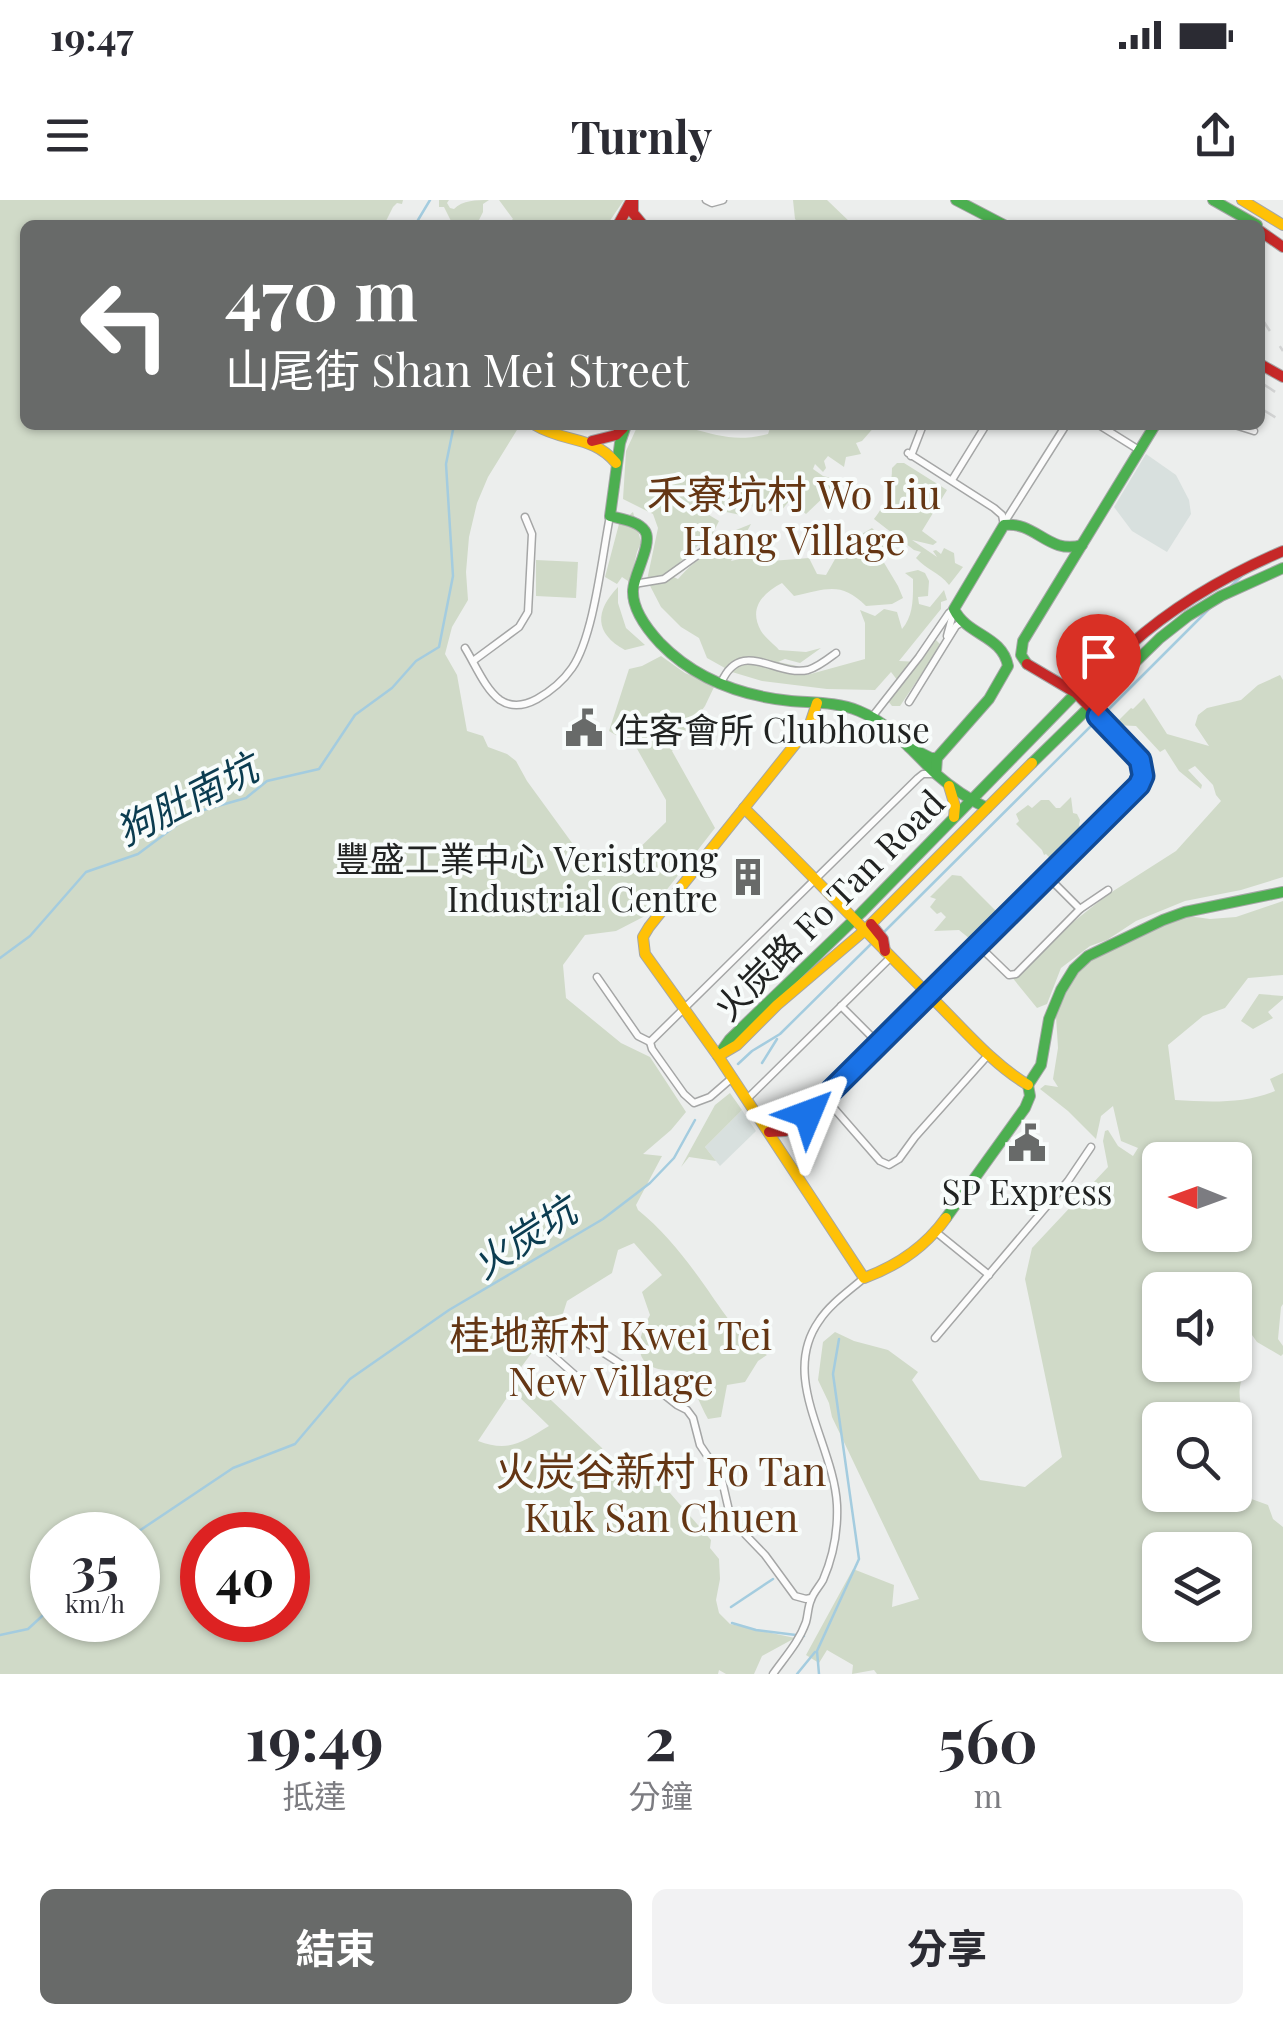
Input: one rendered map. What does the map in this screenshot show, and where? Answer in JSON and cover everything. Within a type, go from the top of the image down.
[{"type":"main road","points":[[956,200],[994,220]]},
{"type":"main road","points":[[1213,200],[1245,220]]},
{"type":"main road","points":[[1242,200],[1283,225]]},
{"type":"main road","points":[[564,430],[602,447],[616,464]]},
{"type":"main road","points":[[589,442],[604,440],[621,430]]},
{"type":"main road","points":[[625,430],[610,516],[638,524],[646,534],[634,598],[656,639],[687,667],[721,683],[762,698],[849,706],[872,717],[909,747],[938,758]]},
{"type":"main road","points":[[769,1132],[782,1134],[790,1130],[826,1098],[1142,780],[1140,760],[1089,706],[1021,655],[1023,641],[1152,430]]},
{"type":"main road","points":[[937,774],[938,758],[979,711],[1008,666],[1007,654],[998,644],[962,622],[954,609],[1007,519],[1060,549],[1082,545]]},
{"type":"main road","points":[[1060,549],[1065,572]]},
{"type":"main road","name":"火炭路 Fo Tan Road","points":[[718,1056],[730,1038],[854,920],[1076,693],[1172,610],[1236,571],[1283,551]]},
{"type":"main road","name":"火炭路 Fo Tan Road","points":[[718,1056],[738,1044],[777,1005],[870,931],[986,808],[1160,638],[1230,591],[1283,568]]},
{"type":"main road","points":[[998,644],[1013,647],[1023,641]]},
{"type":"main road","points":[[1006,672],[1019,664],[1028,664]]},
{"type":"main road","points":[[817,703],[809,727],[649,927],[644,937],[645,954],[718,1056],[864,1278],[883,1272],[936,1232],[1026,1108],[1028,1084],[1041,1065],[1049,1019],[1061,990],[1088,956],[1184,912],[1283,892]]},
{"type":"main road","points":[[909,747],[949,786],[986,808]]},
{"type":"main road","points":[[949,786],[956,806],[954,817]]},
{"type":"main road","points":[[744,808],[989,1054],[1028,1084]]},
{"type":"street","points":[[706,200],[723,200]]},
{"type":"street","points":[[922,430],[910,454],[1007,519],[1063,430]]},
{"type":"street","points":[[952,480],[983,430]]},
{"type":"street","points":[[1107,430],[1139,450]]},
{"type":"street","points":[[466,648],[491,690],[509,704],[526,704],[563,679],[574,666],[586,639],[610,516]]},
{"type":"street","points":[[473,661],[518,627],[528,612],[532,534],[525,517]]},
{"type":"street","points":[[634,584],[664,579],[706,549]]},
{"type":"street","points":[[946,642],[954,609]]},
{"type":"street","points":[[872,717],[954,609]]},
{"type":"street","points":[[909,702],[962,622]]},
{"type":"street","points":[[721,683],[730,667],[740,662],[760,662],[796,671],[811,669],[836,653]]},
{"type":"street","points":[[650,1042],[918,778],[937,774]]},
{"type":"street","points":[[1047,876],[1080,910]]},
{"type":"street","points":[[978,944],[1008,975],[1016,974],[1080,910],[1108,890]]},
{"type":"street","points":[[746,1099],[841,1006],[885,950]]},
{"type":"street","points":[[597,977],[638,1036],[650,1042],[694,1103],[703,1102],[732,1078]]},
{"type":"street","points":[[841,1006],[880,1044]]},
{"type":"street","points":[[826,1098],[880,1161],[889,1165],[899,1159],[989,1054]]},
{"type":"street","points":[[936,1338],[1068,1181],[1091,1147]]},
{"type":"street","points":[[936,1232],[989,1275]]},
{"type":"street","points":[[773,1674],[798,1640],[811,1598],[831,1556],[836,1532],[837,1506],[830,1467],[806,1389],[805,1353],[824,1314],[864,1278]]},
{"type":"street","points":[[575,1375],[549,1352],[559,1340],[568,1337],[586,1342],[688,1410],[700,1445],[721,1476],[730,1515],[796,1596],[811,1598]]},
{"type":"shaded area","points":[[1146,454],[1176,475],[1189,500],[1191,514],[1167,552],[1132,531],[1114,507]]},
{"type":"shaded area","points":[[742,1110],[756,1131],[720,1166],[705,1147]]},
{"type":"green space","points":[[0,200],[403,200],[393,207],[386,220],[20,220],[20,430],[517,430],[477,503],[469,537],[468,600],[452,627],[445,654],[457,675],[467,731],[483,736],[488,747],[516,761],[575,847],[621,866],[666,822],[666,800],[636,747],[609,731],[629,669],[661,656],[685,673],[715,685],[705,706],[672,751],[715,828],[647,915],[616,931],[585,935],[563,965],[566,998],[621,1043],[650,1057],[686,1112],[643,1154],[662,1156],[636,1205],[638,1210],[674,1246],[740,1333],[767,1355],[758,1361],[745,1382],[727,1385],[721,1417],[708,1419],[681,1371],[655,1368],[642,1358],[641,1336],[650,1315],[642,1292],[662,1275],[634,1243],[618,1250],[612,1273],[567,1301],[560,1323],[519,1370],[602,1448],[607,1463],[635,1489],[663,1485],[711,1540],[710,1548],[719,1559],[716,1600],[719,1613],[730,1624],[795,1638],[762,1656],[754,1674],[726,1674],[719,1670],[718,1674],[0,1674]],"holes":[[[512,1390],[549,1426],[507,1446],[478,1441]]]},
{"type":"green space","points":[[439,200],[449,200],[447,203],[454,209],[466,202],[489,200],[483,204],[479,220],[450,220],[444,207],[439,207]]},
{"type":"green space","points":[[499,200],[624,200],[610,220],[513,219]]},
{"type":"green space","points":[[793,200],[827,200],[848,220],[796,220]]},
{"type":"green space","points":[[636,430],[697,430],[737,438],[768,434],[769,430],[872,430],[856,443],[861,454],[846,457],[844,467],[828,456],[823,472],[815,464],[813,469],[836,479],[806,514],[790,500],[781,511],[768,511],[760,504],[754,508],[742,498],[731,504],[743,512],[741,515],[726,512],[715,497],[709,515],[719,521],[709,541],[706,538],[667,574],[678,579],[702,558],[721,554],[736,530],[751,524],[731,561],[748,557],[760,562],[809,558],[817,574],[826,575],[843,545],[872,528],[888,544],[880,556],[903,598],[892,604],[866,606],[841,590],[825,589],[794,596],[782,583],[760,602],[757,623],[779,650],[806,652],[821,648],[800,663],[785,659],[778,662],[797,666],[807,675],[865,659],[865,623],[860,610],[875,616],[884,609],[897,612],[902,629],[913,599],[913,579],[905,573],[925,573],[928,596],[918,597],[919,604],[930,607],[944,590],[947,600],[941,602],[941,609],[899,661],[920,662],[936,640],[941,645],[900,706],[892,706],[888,701],[901,685],[891,672],[875,690],[827,689],[762,681],[732,672],[707,658],[699,638],[661,607],[647,580],[658,528],[653,514],[623,499],[626,451]]},
{"type":"green space","points":[[904,463],[947,490],[922,531],[937,542],[933,545],[912,540],[937,557],[933,551],[941,554],[944,548],[954,553],[955,563],[963,567],[949,585],[916,558],[921,552],[874,519],[885,501],[892,468]]},
{"type":"green space","points":[[633,512],[641,542],[631,578],[635,612],[628,602],[628,581],[622,577],[617,584],[605,577],[619,524]]},
{"type":"green space","points":[[536,560],[578,562],[576,598],[536,596]]},
{"type":"green space","points":[[618,587],[618,603],[626,628],[645,645],[625,650],[603,629],[602,613]]},
{"type":"green space","points":[[1280,675],[1283,877],[1185,901],[1136,921],[1090,946],[1061,968],[1047,1004],[1037,1008],[1011,976],[1107,895],[1176,851],[1221,801],[1213,785],[1195,766],[1188,770],[1202,785],[1201,789],[1179,771],[1165,749],[1160,752],[1136,726],[1114,725],[1144,698],[1167,734],[1209,746],[1195,725],[1198,715],[1207,708],[1241,700],[1258,685]]},
{"type":"green space","points":[[1071,797],[1073,813],[1077,814],[1082,830],[1052,860],[1016,824],[1016,814],[1041,800],[1049,800],[1060,808]]},
{"type":"green space","points":[[952,875],[961,876],[997,912],[970,939],[959,930],[934,931],[946,917],[930,907],[936,899],[930,897]]},
{"type":"green space","points":[[1283,901],[1283,975],[1248,978],[1225,1008],[1203,1016],[1168,1045],[1175,1100],[1226,1101],[1263,1095],[1275,1091],[1270,1079],[1283,1073],[1283,1304],[1278,1339],[1283,1354],[1257,1342],[1252,1335],[1252,1272],[1142,1272],[1142,1382],[1241,1382],[1240,1402],[1142,1402],[1142,1512],[1252,1512],[1252,1499],[1268,1505],[1273,1519],[1283,1527],[1283,1674],[877,1674],[874,1670],[852,1674],[853,1665],[827,1650],[819,1663],[806,1655],[853,1569],[894,1585],[892,1607],[919,1599],[818,1380],[823,1342],[835,1332],[888,1350],[918,1372],[912,1380],[980,1480],[1025,1487],[1062,1457],[1025,1279],[1032,1248],[1108,1167],[1105,1131],[1133,1156],[1138,1148],[1121,1141],[1113,1106],[1101,1116],[1096,1139],[1040,1089],[1045,1085],[1058,1087],[1053,1079],[1058,1048],[1056,1016],[1071,980],[1086,962],[1155,927],[1188,916],[1236,917]]},
{"type":"green space","points":[[1259,994],[1283,999],[1268,1012],[1273,1018],[1253,1029],[1241,1021]]},
{"type":"green space","points":[[730,1093],[742,1110],[705,1147],[716,1161],[689,1157],[681,1167],[715,1105]]},
{"type":"waterway","points":[[418,220],[430,200]]},
{"type":"waterway","name":"狗肚南坑","points":[[0,958],[30,936],[86,872],[138,854],[193,813],[246,798],[267,781],[319,769],[355,715],[392,688],[416,661],[439,647],[453,576],[446,464],[453,430]]},
{"type":"waterway","points":[[1231,586],[1247,571]]},
{"type":"waterway","points":[[1104,714],[1212,606]]},
{"type":"waterway","points":[[884,932],[1098,719]]},
{"type":"waterway","points":[[738,1064],[780,1034],[871,944]]},
{"type":"waterway","points":[[762,1063],[777,1039]]},
{"type":"waterway","name":"火炭坑","points":[[160,1517],[233,1468],[295,1444],[350,1379],[449,1310],[603,1219],[650,1183],[674,1158],[695,1120]]},
{"type":"waterway","points":[[819,1674],[817,1651],[859,1559],[833,1374],[839,1339]]},
{"type":"waterway","points":[[731,1607],[773,1579]]},
{"type":"waterway","points":[[732,1623],[804,1636]]},
{"type":"waterway","name":"火炭坑","points":[[0,1635],[30,1627]]},
{"type":"waterway","points":[[797,1674],[815,1652]]},
{"type":"railway","points":[[1265,324],[1283,351]]},
{"type":"railway","points":[[1265,385],[1283,397]]},
{"type":"railway","points":[[1265,411],[1283,422]]},
{"type":"traffic: fast","points":[[956,200],[994,220]]},
{"type":"traffic: fast","points":[[1213,200],[1248,220]]},
{"type":"traffic: fast","points":[[624,430],[610,516],[634,523],[647,536],[633,597],[641,619],[660,643],[688,667],[737,690],[773,699],[842,706],[871,716],[948,784],[987,808]]},
{"type":"traffic: fast","points":[[1027,664],[1021,655],[1023,641],[1152,430]]},
{"type":"traffic: fast","points":[[936,772],[937,758],[989,699],[1008,666],[999,648],[967,625],[954,609],[1004,525],[1025,528],[1060,546],[1082,545]]},
{"type":"traffic: fast","points":[[1032,763],[1160,638],[1188,616],[1283,568]]},
{"type":"traffic: fast","points":[[718,1056],[730,1039],[861,913],[1076,693],[1130,645]]},
{"type":"traffic: fast","points":[[909,747],[937,758]]},
{"type":"traffic: fast","points":[[1028,1085],[1041,1065],[1049,1019],[1061,990],[1088,956],[1185,912],[1283,892]]},
{"type":"traffic: fast","points":[[946,1218],[1025,1108],[1030,1096],[1028,1085]]},
{"type":"traffic: slow","points":[[1242,200],[1283,225]]},
{"type":"traffic: slow","points":[[544,430],[588,443],[616,463]]},
{"type":"traffic: slow","points":[[817,703],[809,727],[649,927],[643,937],[645,954],[718,1056],[864,1278],[910,1254],[946,1218]]},
{"type":"traffic: slow","points":[[720,1055],[737,1045],[777,1005],[864,931],[1032,763]]},
{"type":"traffic: slow","points":[[949,786],[954,817]]},
{"type":"traffic: slow","points":[[744,808],[977,1044],[1028,1085]]},
{"type":"traffic: jam","points":[[633,200],[633,213],[639,220]]},
{"type":"traffic: jam","points":[[621,220],[631,201]]},
{"type":"traffic: jam","points":[[1265,234],[1283,247]]},
{"type":"traffic: jam","points":[[1265,367],[1283,377]]},
{"type":"traffic: jam","points":[[592,441],[621,430]]},
{"type":"traffic: jam","points":[[1130,645],[1203,592],[1283,551]]},
{"type":"traffic: jam","points":[[769,1132],[785,1131],[806,1117],[1139,785],[1143,770],[1138,757],[1076,693],[1027,664]]},
{"type":"traffic: jam","points":[[871,924],[883,939],[885,951]]},
{"type":"place","name":"住客會所 Clubhouse","points":[[584,728]]},
{"type":"place","name":"豐盛工業中心 Veristrong Industrial Centre","points":[[748,877]]},
{"type":"place","name":"SP Express","points":[[1027,1143]]},
{"type":"district","name":"禾寮坑村 Wo Liu Hang Village","points":[[794,515]]},
{"type":"district","name":"桂地新村 Kwei Tei New Village","points":[[611,1356]]},
{"type":"district","name":"火炭谷新村 Fo Tan Kuk San Chuen","points":[[661,1492]]},
{"type":"route","points":[[808,1114],[1139,785],[1143,776],[1140,760],[1098,716]]}]
